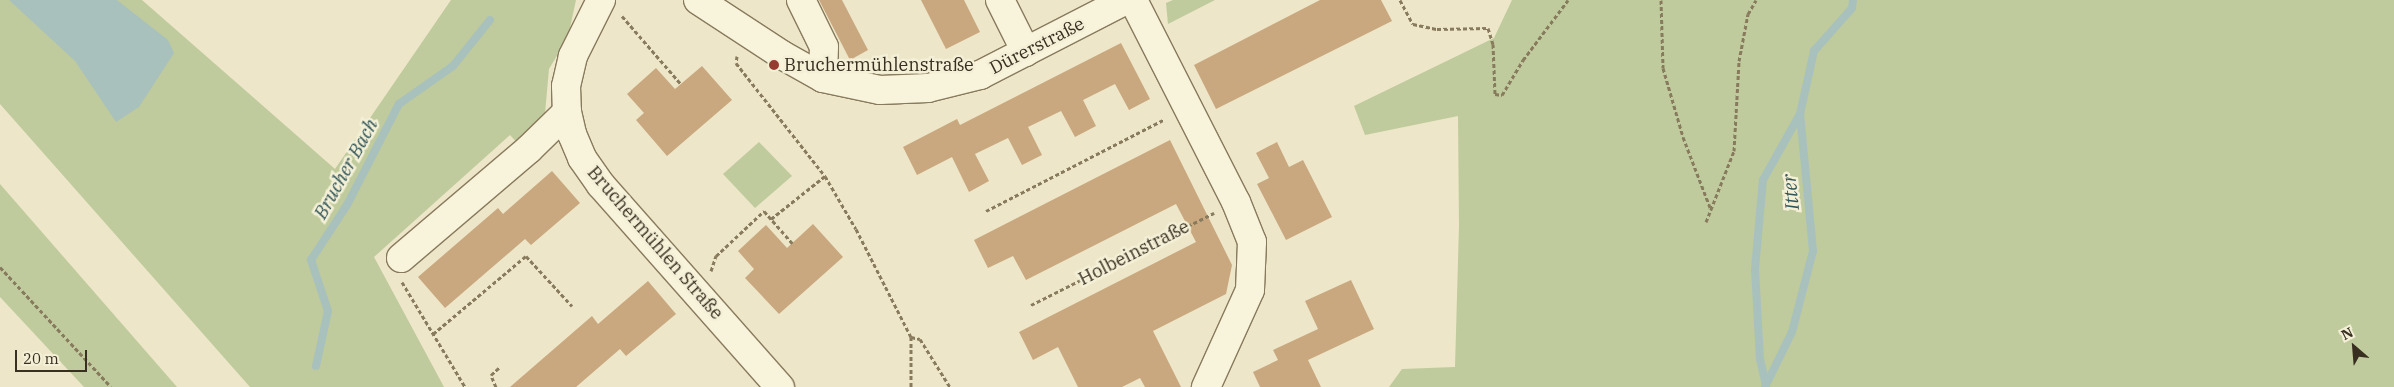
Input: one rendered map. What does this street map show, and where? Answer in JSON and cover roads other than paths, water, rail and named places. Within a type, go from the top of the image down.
[{"type":"street","name":"Dürerstraße","points":[[698,0],[782,56],[823,78],[880,90],[928,88],[980,74],[1126,0]]},
{"type":"street","points":[[801,0],[824,47],[823,78]]},
{"type":"street","points":[[1000,0],[1026,52]]},
{"type":"street","points":[[1133,0],[1236,202],[1252,242],[1250,290],[1206,387]]},
{"type":"street","name":"Bruchermühlen Straße","points":[[611,7],[573,56],[566,86],[567,112],[572,134],[582,158],[601,185],[780,387]]},
{"type":"street","points":[[401,258],[530,149],[567,112]]},
{"type":"water","points":[[9,0],[117,0],[168,40],[174,53],[139,107],[116,122],[75,61]]},
{"type":"waterway","name":"Itter","points":[[1765,387],[1792,332],[1813,251],[1800,114],[1814,51],[1852,8],[1853,0]]},
{"type":"waterway","name":"Brucher Bach","points":[[316,366],[328,311],[311,260],[347,205],[399,104],[453,66],[490,20]]},
{"type":"waterway","points":[[1766,385],[1760,359],[1755,269],[1763,180],[1800,114]]},
{"type":"place","name":"Bruchermühlenstraße","points":[[774,65]]}]
